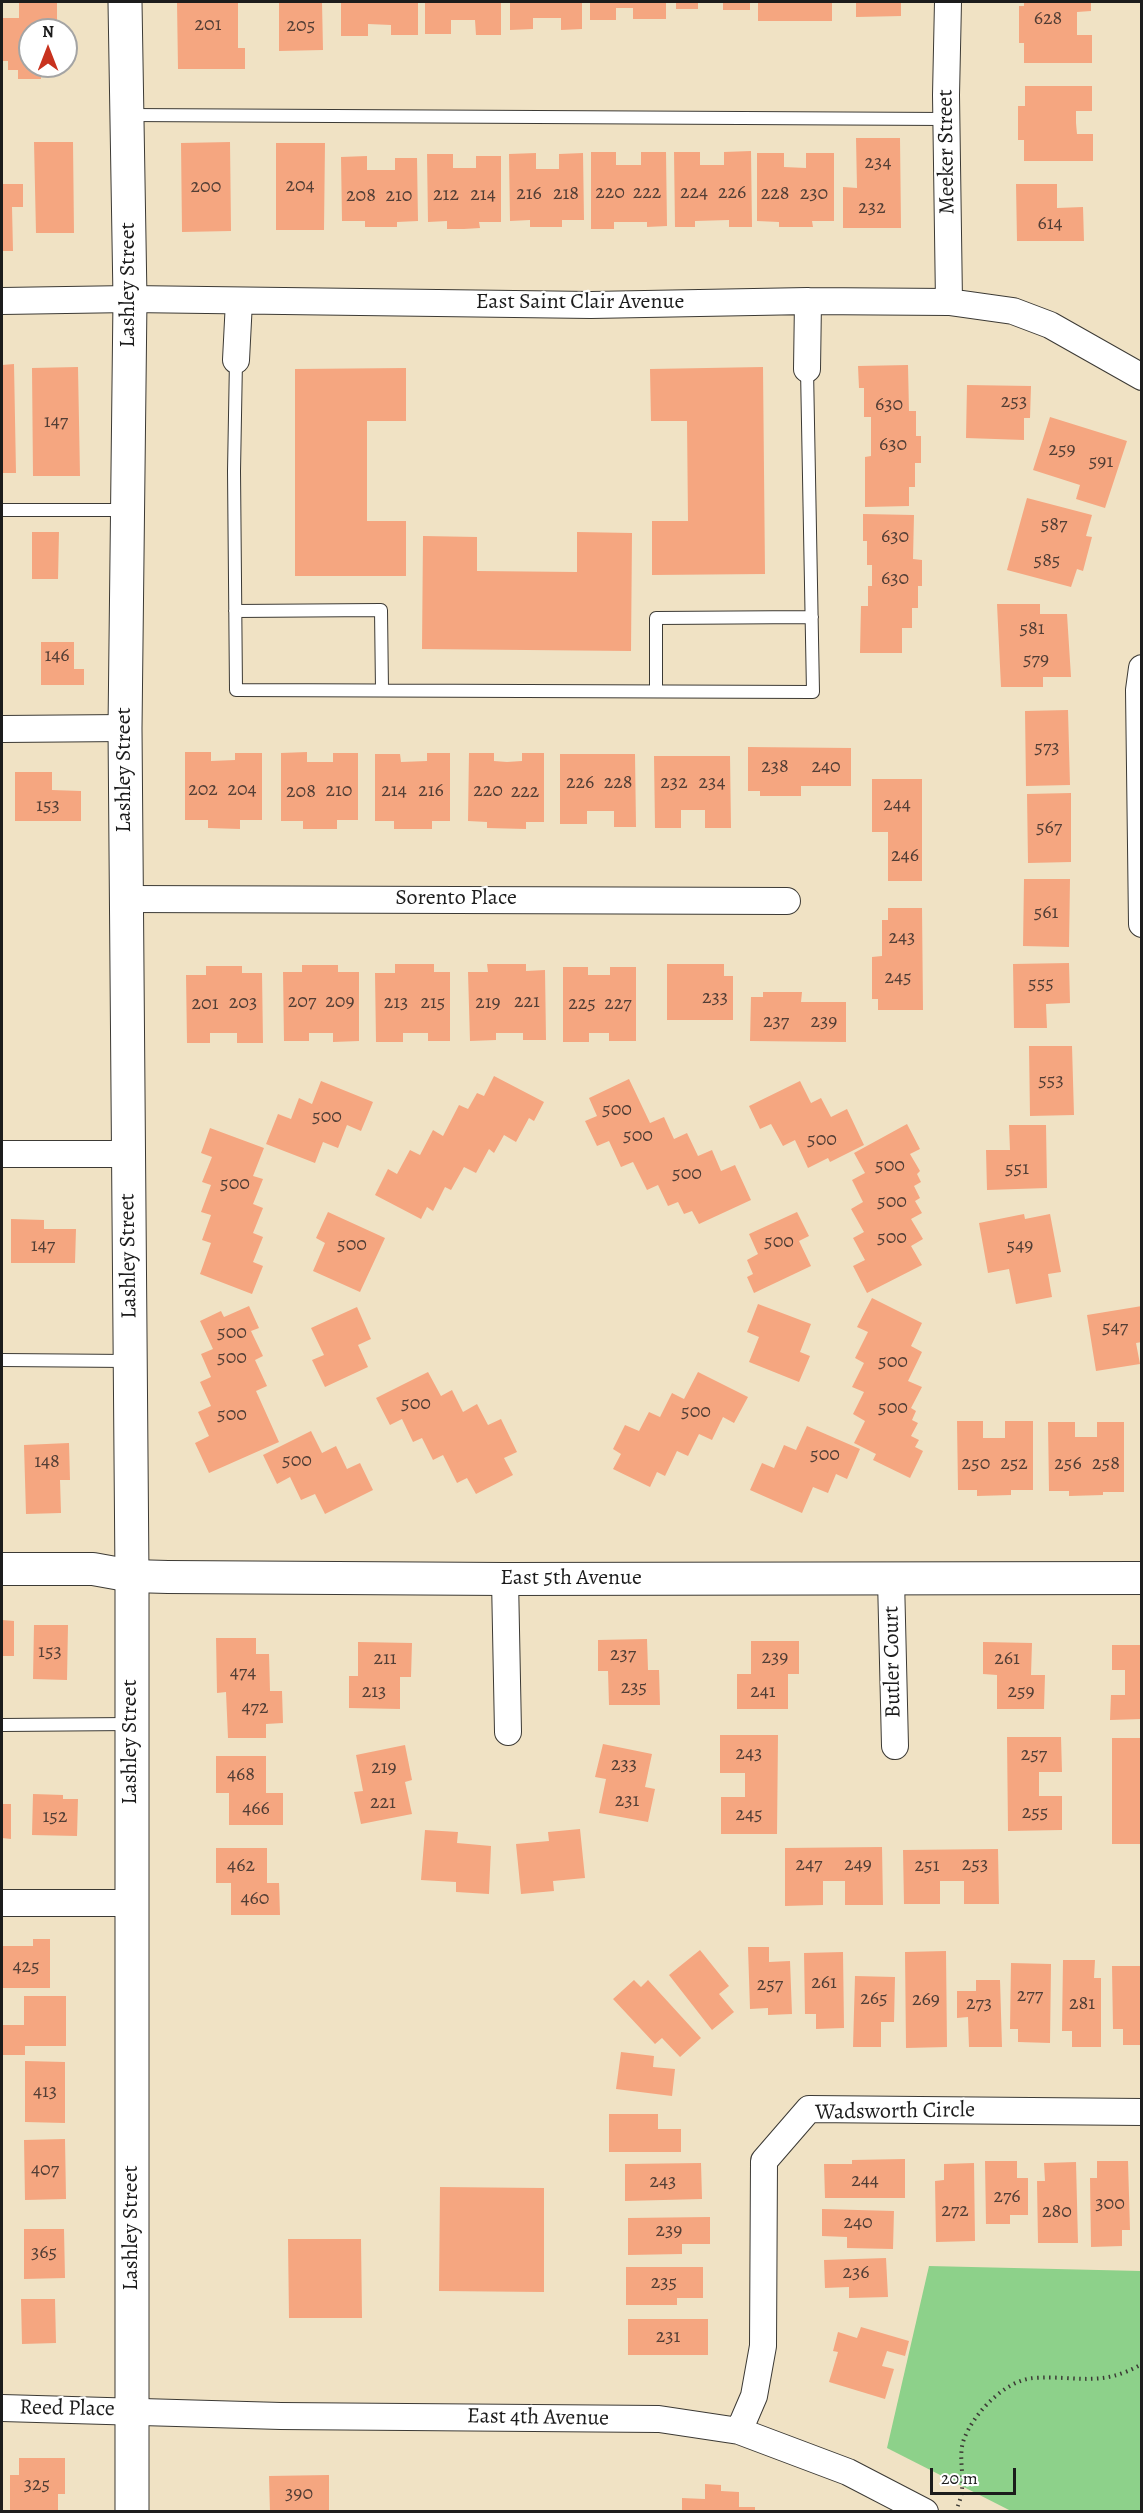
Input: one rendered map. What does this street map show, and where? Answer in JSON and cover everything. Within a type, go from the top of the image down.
[{"type":"main road","name":"Lashley Street","points":[[125,2],[130,299],[125,729],[132,1576],[130,1903],[132,2511]]},
{"type":"street","name":"Meeker Street","points":[[948,2],[946,118],[949,302]]},
{"type":"street","name":"East Saint Clair Avenue","points":[[2,301],[130,299],[591,305],[808,301],[949,302],[1013,311],[1050,325],[1142,377]]},
{"type":"street","points":[[236,360],[239,301]]},
{"type":"street","points":[[807,369],[808,301]]},
{"type":"street","points":[[1142,669],[1139,702],[1142,924]]},
{"type":"street","points":[[2,729],[125,729]]},
{"type":"street","name":"Sorento Place","points":[[126,899],[787,901]]},
{"type":"street","points":[[2,1154],[128,1154]]},
{"type":"street","name":"East 5th Avenue","points":[[2,1569],[93,1569],[132,1576],[505,1579],[1142,1578]]},
{"type":"street","points":[[505,1579],[508,1732]]},
{"type":"street","name":"Butler Court","points":[[891,1579],[896,1746]]},
{"type":"street","points":[[2,1903],[130,1903]]},
{"type":"street","name":"Wadsworth Circle","points":[[739,2431],[754,2396],[763,2346],[764,2161],[809,2109],[1142,2112]]},
{"type":"street","name":"Reed Place","points":[[2,2408],[133,2410]]},
{"type":"street","name":"East 4th Avenue","points":[[133,2410],[281,2416],[659,2419],[739,2431],[848,2472],[925,2511]]},
{"type":"lane","points":[[127,115],[946,118]]},
{"type":"lane","points":[[236,360],[236,690],[813,692],[807,369]]},
{"type":"lane","points":[[2,510],[127,510]]},
{"type":"lane","points":[[235,612],[381,610],[382,690]]},
{"type":"lane","points":[[656,691],[656,618],[812,617]]},
{"type":"lane","points":[[2,1360],[130,1361]]},
{"type":"lane","points":[[2,1725],[132,1724]]},
{"type":"path","points":[[956,2511],[962,2490],[963,2441],[975,2420],[998,2396],[1011,2386],[1033,2378],[1101,2380],[1124,2373],[1142,2364]]},
{"type":"green space","points":[[929,2266],[1141,2271],[1141,2511],[1011,2511],[887,2448]]},
{"type":"building","points":[[19,2],[57,2],[57,18],[19,18]]},
{"type":"building","points":[[177,2],[238,2],[238,48],[245,48],[245,69],[178,69]]},
{"type":"building","points":[[279,2],[322,2],[323,50],[279,51]]},
{"type":"building","points":[[341,2],[418,2],[418,35],[391,35],[391,25],[368,24],[368,36],[341,36]]},
{"type":"building","points":[[425,2],[501,2],[501,35],[476,35],[475,20],[451,20],[451,34],[425,34]]},
{"type":"building","points":[[510,2],[582,2],[582,29],[561,30],[561,18],[533,18],[533,29],[510,30]]},
{"type":"building","points":[[590,2],[666,2],[666,19],[633,19],[633,8],[616,8],[616,20],[590,20]]},
{"type":"building","points":[[676,2],[698,2],[698,9],[676,9]]},
{"type":"building","points":[[723,2],[750,2],[750,10],[723,10]]},
{"type":"building","points":[[758,2],[832,2],[832,21],[758,21]]},
{"type":"building","points":[[856,2],[901,2],[901,16],[856,17]]},
{"type":"building","points":[[1024,2],[1091,2],[1091,11],[1077,12],[1077,35],[1092,35],[1092,63],[1024,63],[1024,43],[1019,43],[1019,6],[1024,6]]},
{"type":"building","points":[[2,18],[18,18],[18,70],[8,70],[8,61],[2,61]]},
{"type":"building","points":[[18,78],[41,78],[41,79]]},
{"type":"building","points":[[1025,86],[1092,86],[1092,111],[1076,111],[1076,123],[1077,134],[1093,134],[1093,161],[1024,161],[1024,140],[1018,140],[1018,106],[1025,106]]},
{"type":"building","points":[[856,138],[900,138],[901,228],[843,228],[843,187],[857,188]]},
{"type":"building","points":[[34,142],[73,142],[74,233],[36,233]]},
{"type":"building","points":[[230,142],[231,231],[182,232],[181,143]]},
{"type":"building","points":[[276,143],[325,143],[324,230],[276,230]]},
{"type":"building","points":[[751,151],[752,227],[729,227],[729,220],[695,221],[695,227],[675,227],[674,152],[700,152],[700,165],[724,165],[724,152]]},
{"type":"building","points":[[591,152],[616,152],[616,165],[641,165],[641,152],[666,152],[667,226],[647,227],[647,222],[614,222],[614,229],[591,229]]},
{"type":"building","points":[[536,153],[536,169],[559,169],[559,154],[583,153],[584,220],[562,220],[562,227],[530,227],[530,220],[510,221],[509,154]]},
{"type":"building","points":[[757,153],[784,153],[784,167],[806,168],[806,153],[834,153],[834,221],[812,221],[813,227],[779,227],[779,222],[757,221]]},
{"type":"building","points":[[427,154],[453,154],[453,168],[476,168],[476,156],[501,156],[501,222],[479,222],[480,228],[447,229],[447,221],[428,222]]},
{"type":"building","points":[[367,156],[367,170],[395,170],[395,158],[417,158],[418,221],[397,222],[397,227],[365,227],[365,221],[342,221],[341,157]]},
{"type":"building","points":[[2,184],[23,184],[23,207],[12,207],[13,251],[2,251]]},
{"type":"building","points":[[1016,184],[1057,184],[1057,208],[1083,207],[1084,241],[1017,241]]},
{"type":"building","points":[[14,364],[16,473],[2,473],[2,365]]},
{"type":"building","points":[[908,365],[909,411],[916,411],[916,436],[921,436],[921,463],[915,463],[915,487],[909,487],[909,506],[865,507],[865,457],[871,456],[871,417],[864,417],[864,388],[859,388],[858,366]]},
{"type":"building","points":[[78,367],[80,476],[33,476],[32,368]]},
{"type":"building","points":[[763,367],[765,574],[652,575],[652,521],[688,521],[687,421],[651,421],[650,369]]},
{"type":"building","points":[[406,368],[406,421],[367,421],[367,521],[406,521],[406,576],[295,576],[295,369]]},
{"type":"building","points":[[967,385],[1031,386],[1030,418],[1024,418],[1024,440],[966,438]]},
{"type":"building","points":[[1050,417],[1127,441],[1105,508],[1076,499],[1080,485],[1033,470]]},
{"type":"building","points":[[1027,498],[1092,515],[1086,536],[1092,537],[1083,571],[1077,569],[1071,587],[1007,570]]},
{"type":"building","points":[[863,514],[914,515],[913,559],[922,560],[922,586],[918,586],[918,608],[912,608],[912,628],[902,628],[902,653],[860,653],[861,606],[868,606],[868,586],[872,586],[872,565],[867,565],[867,541],[863,541]]},
{"type":"building","points":[[32,532],[59,532],[58,579],[32,579]]},
{"type":"building","points":[[577,532],[632,533],[631,651],[422,649],[423,536],[477,537],[477,571],[577,572]]},
{"type":"building","points":[[997,604],[1040,604],[1040,614],[1067,614],[1071,677],[1043,677],[1043,687],[1001,687]]},
{"type":"building","points":[[41,642],[74,642],[74,669],[84,669],[84,685],[41,685]]},
{"type":"building","points":[[1068,710],[1070,785],[1026,786],[1025,711]]},
{"type":"building","points":[[748,747],[851,748],[851,786],[801,786],[801,796],[760,796],[760,791],[748,791]]},
{"type":"building","points":[[185,752],[211,752],[211,761],[235,760],[235,753],[262,753],[262,820],[240,820],[240,829],[208,828],[208,820],[185,820]]},
{"type":"building","points":[[307,752],[307,762],[333,762],[333,753],[358,753],[358,820],[337,820],[337,829],[303,829],[303,821],[281,821],[281,753]]},
{"type":"building","points":[[427,753],[450,753],[450,821],[432,821],[432,829],[394,829],[394,821],[375,821],[375,754],[400,754],[401,762],[427,761]]},
{"type":"building","points":[[469,753],[494,753],[494,761],[507,762],[522,761],[522,753],[544,753],[544,822],[526,822],[526,829],[487,828],[487,822],[468,821]]},
{"type":"building","points":[[560,754],[635,754],[636,827],[614,827],[614,811],[587,811],[587,824],[560,824]]},
{"type":"building","points":[[654,756],[730,756],[731,828],[705,828],[705,810],[681,810],[681,828],[655,828]]},
{"type":"building","points":[[15,772],[52,772],[52,790],[81,791],[81,821],[15,821]]},
{"type":"building","points":[[872,779],[922,779],[922,881],[888,881],[888,832],[872,832]]},
{"type":"building","points":[[1071,793],[1071,862],[1028,863],[1027,794]]},
{"type":"building","points":[[1024,879],[1070,879],[1069,947],[1023,946]]},
{"type":"building","points":[[888,908],[922,908],[923,1010],[878,1010],[878,999],[872,999],[872,957],[882,956],[882,920],[888,920]]},
{"type":"building","points":[[1069,963],[1070,1003],[1046,1004],[1047,1028],[1014,1028],[1013,964]]},
{"type":"building","points":[[395,964],[434,964],[434,972],[450,972],[450,1041],[428,1041],[428,1033],[403,1033],[403,1042],[376,1042],[375,973],[395,973]]},
{"type":"building","points":[[487,964],[526,964],[526,971],[545,970],[546,1040],[523,1040],[523,1033],[496,1033],[496,1040],[470,1041],[468,972],[488,972]]},
{"type":"building","points":[[667,964],[724,964],[724,976],[733,976],[733,1020],[667,1020]]},
{"type":"building","points":[[302,965],[338,965],[338,972],[359,972],[359,1041],[333,1042],[333,1033],[309,1033],[309,1041],[284,1041],[283,972],[302,972]]},
{"type":"building","points":[[206,966],[242,966],[242,973],[262,973],[263,1043],[237,1043],[237,1033],[210,1033],[210,1043],[187,1043],[186,975],[206,975]]},
{"type":"building","points":[[563,967],[588,967],[588,975],[610,975],[610,967],[636,967],[636,1041],[609,1041],[609,1033],[589,1033],[589,1042],[563,1042]]},
{"type":"building","points":[[763,992],[802,992],[801,1002],[846,1002],[846,1042],[750,1041],[751,997],[763,997]]},
{"type":"building","points":[[1029,1046],[1072,1046],[1074,1115],[1030,1116]]},
{"type":"building","points":[[494,1076],[544,1102],[534,1121],[529,1118],[516,1142],[504,1135],[494,1153],[489,1149],[476,1173],[464,1167],[451,1190],[445,1187],[433,1211],[427,1207],[421,1219],[375,1195],[388,1169],[397,1174],[410,1150],[420,1155],[433,1130],[443,1136],[459,1105],[468,1109],[477,1093],[484,1096]]},
{"type":"building","points":[[629,1079],[650,1123],[664,1117],[674,1139],[687,1133],[698,1156],[712,1150],[721,1171],[735,1165],[751,1200],[699,1224],[692,1211],[684,1214],[678,1202],[668,1206],[658,1185],[647,1190],[633,1162],[621,1167],[609,1141],[597,1146],[585,1121],[597,1116],[589,1098]]},
{"type":"building","points":[[321,1081],[373,1102],[361,1131],[347,1125],[338,1148],[323,1142],[315,1163],[266,1144],[278,1114],[291,1119],[299,1098],[312,1104]]},
{"type":"building","points":[[800,1081],[811,1103],[821,1098],[831,1117],[847,1109],[864,1145],[830,1162],[828,1158],[808,1168],[795,1140],[783,1146],[771,1124],[760,1129],[749,1106]]},
{"type":"building","points":[[907,1124],[920,1149],[910,1154],[920,1171],[917,1174],[921,1182],[914,1186],[920,1198],[915,1201],[922,1213],[911,1219],[923,1239],[911,1246],[922,1265],[867,1293],[853,1266],[865,1260],[853,1238],[864,1232],[851,1209],[863,1202],[852,1180],[865,1173],[854,1153]]},
{"type":"building","points":[[1009,1125],[1046,1125],[1047,1188],[987,1190],[986,1150],[1010,1150]]},
{"type":"building","points":[[210,1128],[264,1148],[253,1176],[263,1179],[253,1204],[263,1208],[253,1233],[263,1237],[253,1262],[263,1266],[252,1294],[200,1274],[211,1243],[202,1240],[211,1215],[201,1212],[211,1185],[202,1182],[212,1157],[201,1153]]},
{"type":"building","points":[[328,1212],[385,1238],[360,1292],[313,1271],[325,1243],[316,1238]]},
{"type":"building","points":[[797,1212],[809,1236],[799,1241],[811,1266],[754,1293],[747,1277],[753,1274],[747,1260],[758,1254],[749,1234]]},
{"type":"building","points":[[1024,1214],[1025,1219],[1050,1214],[1061,1272],[1048,1274],[1052,1297],[1016,1304],[1009,1269],[988,1273],[979,1223]]},
{"type":"building","points":[[11,1219],[44,1220],[44,1229],[76,1229],[75,1263],[11,1263]]},
{"type":"building","points":[[872,1298],[922,1323],[911,1346],[922,1352],[908,1381],[922,1387],[911,1408],[916,1411],[912,1420],[918,1423],[911,1436],[919,1440],[915,1447],[923,1451],[910,1478],[873,1460],[876,1454],[854,1443],[865,1421],[853,1414],[864,1392],[852,1387],[864,1363],[855,1358],[868,1332],[857,1327]]},
{"type":"building","points":[[758,1304],[811,1324],[800,1352],[810,1356],[799,1382],[749,1362],[759,1337],[747,1332]]},
{"type":"building","points":[[249,1306],[259,1328],[251,1331],[263,1356],[255,1360],[267,1386],[256,1391],[279,1442],[209,1473],[195,1443],[209,1436],[198,1412],[211,1406],[200,1382],[211,1377],[201,1354],[213,1349],[200,1321],[221,1311],[224,1317]]},
{"type":"building","points":[[1142,1306],[1142,1342],[1136,1343],[1140,1364],[1096,1371],[1087,1315]]},
{"type":"building","points":[[357,1307],[371,1339],[358,1345],[368,1367],[325,1387],[312,1360],[324,1355],[311,1328]]},
{"type":"building","points":[[428,1372],[441,1396],[452,1390],[463,1412],[477,1404],[488,1425],[501,1419],[517,1452],[504,1458],[513,1475],[476,1494],[467,1478],[457,1483],[443,1455],[433,1460],[422,1438],[413,1442],[402,1419],[390,1425],[376,1398]]},
{"type":"building","points":[[698,1372],[748,1397],[734,1423],[723,1417],[712,1440],[699,1434],[688,1456],[677,1451],[665,1476],[657,1472],[650,1487],[613,1469],[621,1454],[613,1449],[625,1425],[639,1431],[649,1412],[660,1417],[672,1393],[684,1399]]},
{"type":"building","points":[[957,1421],[983,1421],[983,1438],[1005,1438],[1005,1421],[1033,1421],[1033,1490],[1011,1490],[1011,1495],[977,1496],[977,1490],[958,1490]]},
{"type":"building","points":[[1048,1422],[1075,1422],[1075,1437],[1097,1437],[1097,1422],[1124,1422],[1124,1492],[1069,1496],[1069,1491],[1049,1491]]},
{"type":"building","points":[[807,1426],[860,1449],[847,1479],[836,1474],[828,1493],[813,1487],[802,1513],[750,1490],[762,1463],[774,1468],[784,1445],[796,1450]]},
{"type":"building","points":[[311,1431],[322,1453],[336,1446],[347,1469],[360,1463],[373,1490],[325,1514],[315,1494],[301,1500],[290,1477],[277,1484],[263,1455]]},
{"type":"building","points":[[69,1443],[70,1480],[60,1480],[61,1513],[26,1514],[24,1445]]},
{"type":"building","points":[[2,1620],[14,1621],[14,1656],[2,1656]]},
{"type":"building","points":[[34,1625],[68,1625],[67,1680],[33,1679]]},
{"type":"building","points":[[216,1638],[256,1638],[256,1654],[269,1654],[270,1691],[282,1691],[283,1723],[266,1724],[266,1738],[228,1738],[226,1692],[217,1693]]},
{"type":"building","points":[[647,1639],[648,1670],[659,1670],[660,1705],[609,1705],[608,1671],[598,1671],[598,1640]]},
{"type":"building","points":[[751,1641],[799,1641],[799,1674],[788,1674],[788,1709],[737,1709],[737,1674],[751,1674]]},
{"type":"building","points":[[358,1642],[412,1643],[411,1677],[400,1677],[400,1709],[349,1708],[349,1676],[358,1676]]},
{"type":"building","points":[[983,1642],[1032,1643],[1031,1675],[1045,1675],[1044,1709],[997,1709],[997,1675],[983,1674]]},
{"type":"building","points":[[1112,1645],[1142,1645],[1142,1719],[1110,1720],[1111,1695],[1125,1695],[1125,1670],[1112,1670]]},
{"type":"building","points":[[720,1735],[778,1735],[777,1834],[721,1834],[721,1797],[745,1797],[745,1773],[720,1773]]},
{"type":"building","points":[[1007,1737],[1061,1737],[1062,1772],[1039,1772],[1039,1796],[1062,1796],[1062,1830],[1008,1831]]},
{"type":"building","points":[[1112,1738],[1142,1738],[1142,1844],[1112,1844]]},
{"type":"building","points":[[603,1744],[652,1754],[645,1787],[655,1789],[648,1822],[599,1813],[606,1779],[595,1777]]},
{"type":"building","points":[[405,1745],[412,1780],[405,1782],[412,1814],[361,1824],[354,1792],[363,1791],[356,1755]]},
{"type":"building","points":[[216,1756],[266,1756],[266,1793],[283,1793],[283,1825],[229,1825],[229,1793],[216,1793]]},
{"type":"building","points":[[33,1794],[63,1795],[63,1799],[78,1799],[77,1836],[32,1835]]},
{"type":"building","points":[[2,1804],[11,1804],[11,1839],[2,1838]]},
{"type":"building","points":[[580,1829],[585,1878],[553,1881],[554,1891],[521,1894],[516,1844],[549,1841],[548,1832]]},
{"type":"building","points":[[425,1830],[458,1832],[457,1843],[491,1846],[489,1894],[456,1892],[456,1882],[421,1880]]},
{"type":"building","points":[[882,1847],[883,1905],[845,1905],[845,1881],[823,1881],[823,1905],[785,1906],[785,1848]]},
{"type":"building","points":[[216,1848],[267,1848],[267,1883],[279,1883],[280,1915],[231,1915],[231,1883],[216,1883]]},
{"type":"building","points":[[998,1849],[999,1904],[964,1904],[964,1881],[940,1881],[940,1904],[904,1904],[903,1850]]},
{"type":"building","points":[[33,1939],[50,1939],[50,1988],[2,1988],[2,1946],[33,1946]]},
{"type":"building","points":[[748,1947],[769,1947],[769,1962],[790,1961],[792,2014],[768,2015],[768,2008],[750,2009]]},
{"type":"building","points":[[700,1950],[729,1986],[719,1994],[734,2012],[712,2030],[669,1975]]},
{"type":"building","points":[[946,1951],[947,2047],[906,2048],[905,1952]]},
{"type":"building","points":[[843,1952],[844,2028],[816,2029],[816,2014],[805,2014],[804,1953]]},
{"type":"building","points":[[1063,1960],[1095,1960],[1094,1978],[1101,1978],[1101,2047],[1072,2047],[1072,2031],[1062,2031]]},
{"type":"building","points":[[1011,1963],[1051,1964],[1050,2043],[1018,2042],[1018,2029],[1010,2029]]},
{"type":"building","points":[[1112,1966],[1142,1966],[1142,2045],[1123,2045],[1123,2029],[1113,2029]]},
{"type":"building","points":[[855,1976],[895,1977],[894,2022],[881,2022],[881,2047],[853,2047]]},
{"type":"building","points":[[634,1980],[641,1987],[648,1980],[701,2038],[680,2057],[662,2038],[655,2044],[613,1999]]},
{"type":"building","points":[[976,1980],[1000,1980],[1002,2047],[969,2047],[968,2017],[957,2018],[957,1991],[976,1991]]},
{"type":"building","points":[[24,1996],[66,1996],[66,2046],[25,2046],[25,2055],[2,2055],[2,2025],[24,2025]]},
{"type":"building","points":[[621,2052],[654,2056],[653,2067],[675,2069],[672,2096],[616,2089]]},
{"type":"building","points":[[25,2061],[65,2062],[65,2123],[25,2122]]},
{"type":"building","points":[[609,2114],[658,2114],[658,2129],[681,2129],[681,2152],[609,2152]]},
{"type":"building","points":[[65,2139],[66,2199],[25,2200],[24,2140]]},
{"type":"building","points":[[905,2159],[905,2198],[825,2198],[824,2164],[852,2164],[852,2160]]},
{"type":"building","points":[[985,2161],[1017,2161],[1017,2178],[1028,2178],[1028,2215],[1010,2215],[1010,2224],[986,2224]]},
{"type":"building","points":[[1097,2161],[1128,2161],[1130,2230],[1122,2230],[1122,2246],[1091,2247],[1090,2178],[1097,2178]]},
{"type":"building","points":[[1076,2162],[1078,2243],[1038,2243],[1037,2181],[1045,2181],[1044,2163]]},
{"type":"building","points":[[701,2163],[702,2199],[625,2201],[625,2164]]},
{"type":"building","points":[[974,2163],[975,2241],[936,2242],[935,2181],[944,2180],[944,2164]]},
{"type":"building","points":[[440,2187],[544,2188],[544,2292],[439,2291]]},
{"type":"building","points":[[822,2209],[894,2211],[893,2249],[847,2248],[847,2237],[822,2236]]},
{"type":"building","points":[[710,2217],[710,2244],[682,2244],[682,2254],[628,2255],[628,2218]]},
{"type":"building","points":[[24,2229],[64,2229],[65,2278],[24,2279]]},
{"type":"building","points":[[288,2239],[361,2239],[362,2318],[289,2318]]},
{"type":"building","points":[[886,2258],[888,2297],[849,2298],[849,2287],[825,2288],[824,2260]]},
{"type":"building","points":[[626,2267],[703,2267],[703,2298],[677,2298],[677,2305],[626,2305]]},
{"type":"building","points":[[21,2299],[55,2299],[56,2343],[22,2344]]},
{"type":"building","points":[[628,2319],[708,2319],[708,2355],[628,2355]]},
{"type":"building","points":[[861,2327],[909,2341],[905,2356],[887,2351],[882,2366],[894,2369],[885,2399],[829,2382],[838,2352],[833,2351],[838,2332],[857,2338]]},
{"type":"building","points":[[19,2458],[65,2458],[65,2494],[58,2494],[58,2512],[10,2512],[10,2475],[19,2475]]},
{"type":"building","points":[[329,2475],[329,2512],[270,2512],[269,2476]]},
{"type":"building","points":[[705,2484],[721,2485],[721,2491],[739,2492],[739,2507],[755,2507],[755,2512],[682,2512],[682,2498],[705,2499]]}]
